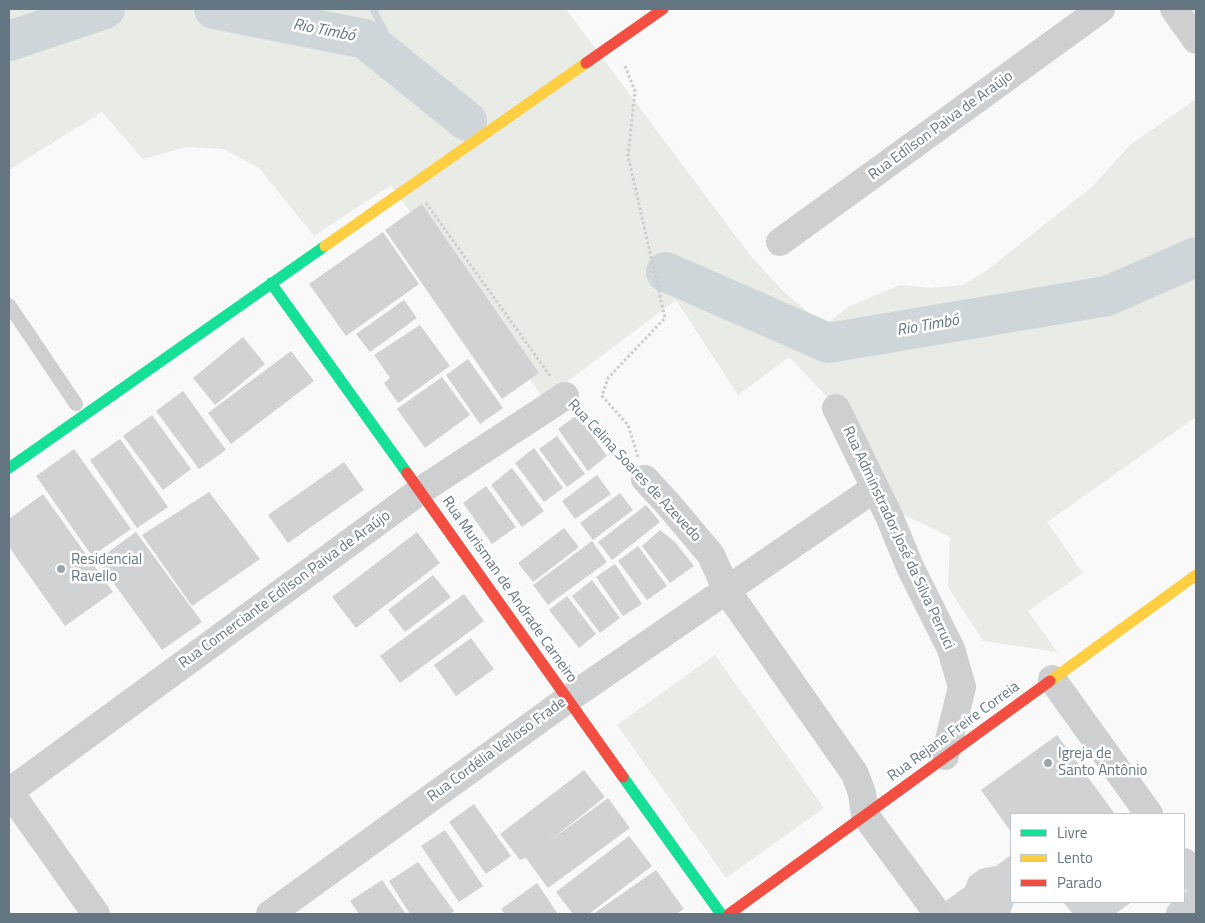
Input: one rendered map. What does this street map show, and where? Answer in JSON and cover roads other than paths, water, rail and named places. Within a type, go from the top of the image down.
[{"type":"street","points":[[9,468],[80,409],[271,283],[616,44],[663,9]]},
{"type":"street","name":"Rua Edílson Paiva de Araújo","points":[[780,242],[1101,9]]},
{"type":"street","points":[[1174,9],[1196,40]]},
{"type":"street","name":"Rua Murisman de Andrade Carneiro","points":[[271,283],[721,914]]},
{"type":"street","name":"Rua Comerciante Edílson Paiva de Araújo","points":[[9,792],[420,492],[565,396]]},
{"type":"street","name":"Rua Adminstrador José da Silva Perruci","points":[[836,408],[875,488],[910,567],[952,649],[962,687],[946,756]]},
{"type":"street","name":"Rua Celina Soares de Azevedo","points":[[645,479],[670,504],[711,555],[727,591],[855,774],[862,793],[865,815],[938,914]]},
{"type":"street","name":"Rua Cordélia Velloso Frade","points":[[270,914],[568,699],[875,488]]},
{"type":"street","name":"Rua Rejane Freire Correia","points":[[729,914],[1196,575]]},
{"type":"street","points":[[1052,679],[1148,813]]},
{"type":"street","points":[[9,792],[96,914]]},
{"type":"street","points":[[1185,864],[1196,880]]},
{"type":"street","points":[[1180,914],[1196,902]]},
{"type":"lane","points":[[11,313],[80,409]]},
{"type":"waterway","name":"Rio Timbó","points":[[9,41],[105,9]]},
{"type":"waterway","name":"Rio Timbó","points":[[214,9],[365,39],[467,121]]},
{"type":"waterway","points":[[373,9],[405,71]]},
{"type":"waterway","name":"Rio Timbó","points":[[666,272],[828,343],[1107,296],[1196,257]]},
{"type":"place","name":"Residencial Ravello","points":[[61,569]]},
{"type":"place","name":"Igreja de Santo Antônio","points":[[1048,763]]}]
